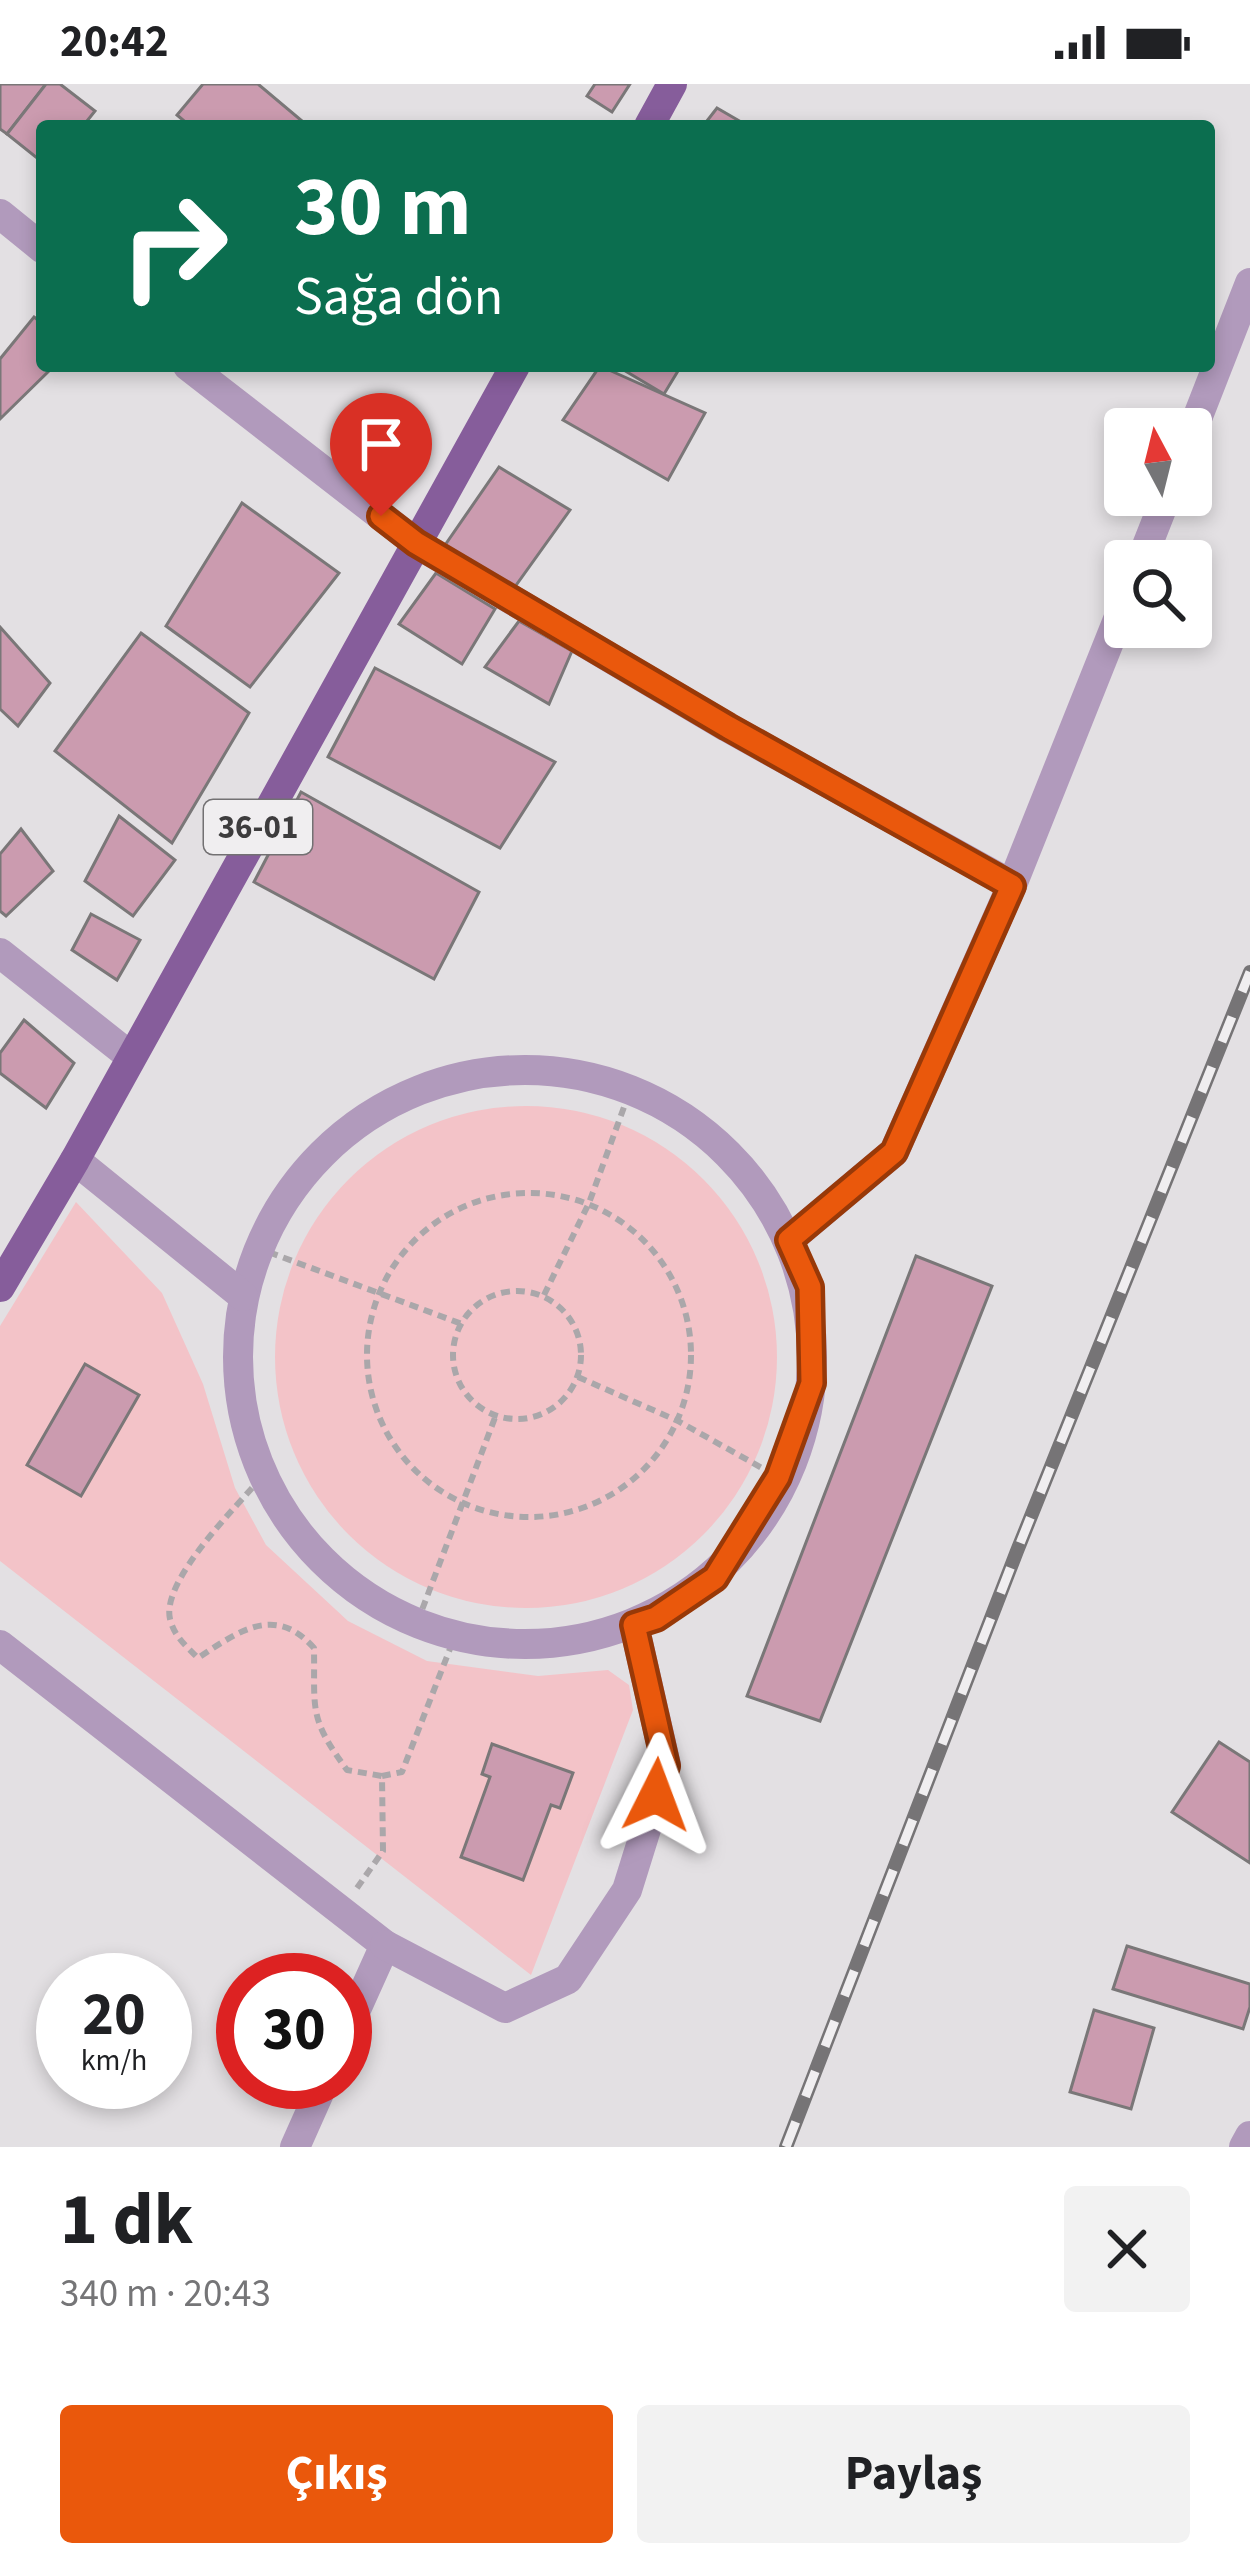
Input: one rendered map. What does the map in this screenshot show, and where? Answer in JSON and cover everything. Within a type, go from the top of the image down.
[{"type":"main road","points":[[652,120],[673,84]]},
{"type":"main road","name":"36-01","points":[[0,1287],[512,372]]},
{"type":"street","points":[[0,214],[36,243]]},
{"type":"street","points":[[1201,408],[1250,283]]},
{"type":"street","points":[[196,372],[416,543],[728,727],[1012,886]]},
{"type":"street","points":[[789,1240],[894,1152],[1012,886],[1107,648]]},
{"type":"street","points":[[0,953],[130,1056]]},
{"type":"street","points":[[518,1068],[631,1088],[703,1126],[770,1198],[789,1240],[810,1287],[812,1383],[778,1477],[715,1578],[656,1618],[567,1645],[474,1643],[386,1612],[313,1555],[262,1478],[238,1388],[243,1296],[255,1247],[278,1210],[337,1138],[421,1088],[518,1068]]},
{"type":"street","points":[[75,1160],[243,1296]]},
{"type":"street","points":[[0,1646],[385,1945],[505,2008],[568,1979],[627,1890],[666,1766],[634,1625]]},
{"type":"street","points":[[372,1974],[385,1945]]},
{"type":"street","points":[[295,2147],[312,2109]]},
{"type":"street","points":[[1244,2147],[1250,2136]]},
{"type":"path","points":[[544,1296],[589,1203],[631,1088]]},
{"type":"path","points":[[538,1192],[589,1203],[634,1229],[668,1269],[688,1318],[692,1370],[678,1420],[650,1465],[606,1498],[554,1516],[499,1515],[447,1496],[404,1461],[376,1414],[365,1360],[372,1306],[398,1257],[437,1219],[485,1197],[538,1192]]},
{"type":"path","points":[[255,1247],[461,1324]]},
{"type":"path","points":[[502,1292],[544,1296],[562,1308],[575,1326],[581,1347],[572,1390],[537,1416],[496,1415],[478,1406],[455,1372],[453,1352],[461,1324],[483,1300],[502,1292]]},
{"type":"path","points":[[577,1377],[678,1420],[778,1477]]},
{"type":"path","points":[[417,1623],[496,1415]]},
{"type":"path","points":[[262,1478],[176,1581],[168,1614],[176,1635],[198,1658],[246,1630],[274,1622],[298,1630],[314,1648],[311,1701],[323,1738],[347,1770],[382,1776],[402,1772],[454,1636]]},
{"type":"path","points":[[341,1910],[383,1851],[382,1776]]},
{"type":"shaded area","points":[[526,1106],[575,1111],[622,1125],[666,1148],[704,1179],[735,1217],[758,1261],[772,1308],[777,1357],[772,1406],[758,1453],[735,1497],[704,1535],[666,1566],[622,1589],[575,1603],[526,1608],[477,1603],[430,1589],[386,1566],[348,1535],[317,1497],[294,1453],[280,1406],[275,1357],[280,1308],[294,1261],[317,1217],[348,1179],[386,1148],[430,1125],[477,1111]]},
{"type":"shaded area","points":[[76,1202],[162,1293],[203,1384],[235,1488],[266,1545],[348,1621],[427,1661],[538,1676],[608,1670],[629,1685],[633,1710],[531,1975],[0,1561],[0,1326]]},
{"type":"building","points":[[0,84],[46,84],[7,134],[0,129]]},
{"type":"building","points":[[46,84],[60,84],[95,111],[88,120],[36,120],[36,157],[7,134]]},
{"type":"building","points":[[203,84],[258,84],[301,120],[183,120],[177,115]]},
{"type":"building","points":[[595,84],[630,84],[612,112],[587,96]]},
{"type":"building","points":[[717,108],[738,120],[708,120]]},
{"type":"building","points":[[36,318],[36,372],[48,372],[0,419],[0,359]]},
{"type":"building","points":[[596,372],[613,372],[705,413],[668,480],[563,420]]},
{"type":"building","points":[[627,372],[677,372],[664,394]]},
{"type":"building","points":[[499,467],[570,510],[514,588],[443,548]]},
{"type":"building","points":[[242,503],[339,573],[250,687],[166,626]]},
{"type":"building","points":[[436,573],[495,609],[462,664],[399,624]]},
{"type":"building","points":[[519,621],[572,651],[549,704],[485,667]]},
{"type":"building","points":[[0,627],[50,683],[18,726],[0,709]]},
{"type":"building","points":[[141,633],[249,713],[172,843],[55,751]]},
{"type":"building","points":[[375,668],[555,762],[500,848],[328,757]]},
{"type":"building","points":[[301,792],[479,892],[434,979],[254,882]]},
{"type":"building","points":[[119,816],[175,860],[133,916],[85,881]]},
{"type":"building","points":[[21,829],[53,871],[6,916],[0,911],[0,854]]},
{"type":"building","points":[[91,914],[140,940],[117,980],[72,950]]},
{"type":"building","points":[[24,1020],[74,1063],[46,1108],[0,1073],[0,1053]]},
{"type":"building","points":[[916,1256],[992,1286],[820,1721],[747,1696]]},
{"type":"building","points":[[85,1364],[139,1395],[81,1496],[27,1465]]},
{"type":"building","points":[[1219,1742],[1250,1762],[1250,1863],[1172,1812]]},
{"type":"building","points":[[492,1744],[573,1773],[560,1808],[551,1805],[523,1880],[461,1857],[490,1777],[482,1774]]},
{"type":"building","points":[[1127,1946],[1250,1984],[1243,2029],[1113,1989]]},
{"type":"building","points":[[1094,2010],[1154,2028],[1131,2109],[1070,2092]]},
{"type":"railway","points":[[786,2147],[1017,1551],[1250,972]]},
{"type":"route","points":[[381,516],[416,543],[728,727],[1012,886],[894,1152],[789,1240],[810,1287],[812,1383],[778,1477],[715,1578],[656,1618],[634,1625],[666,1766],[656,1795]]}]
